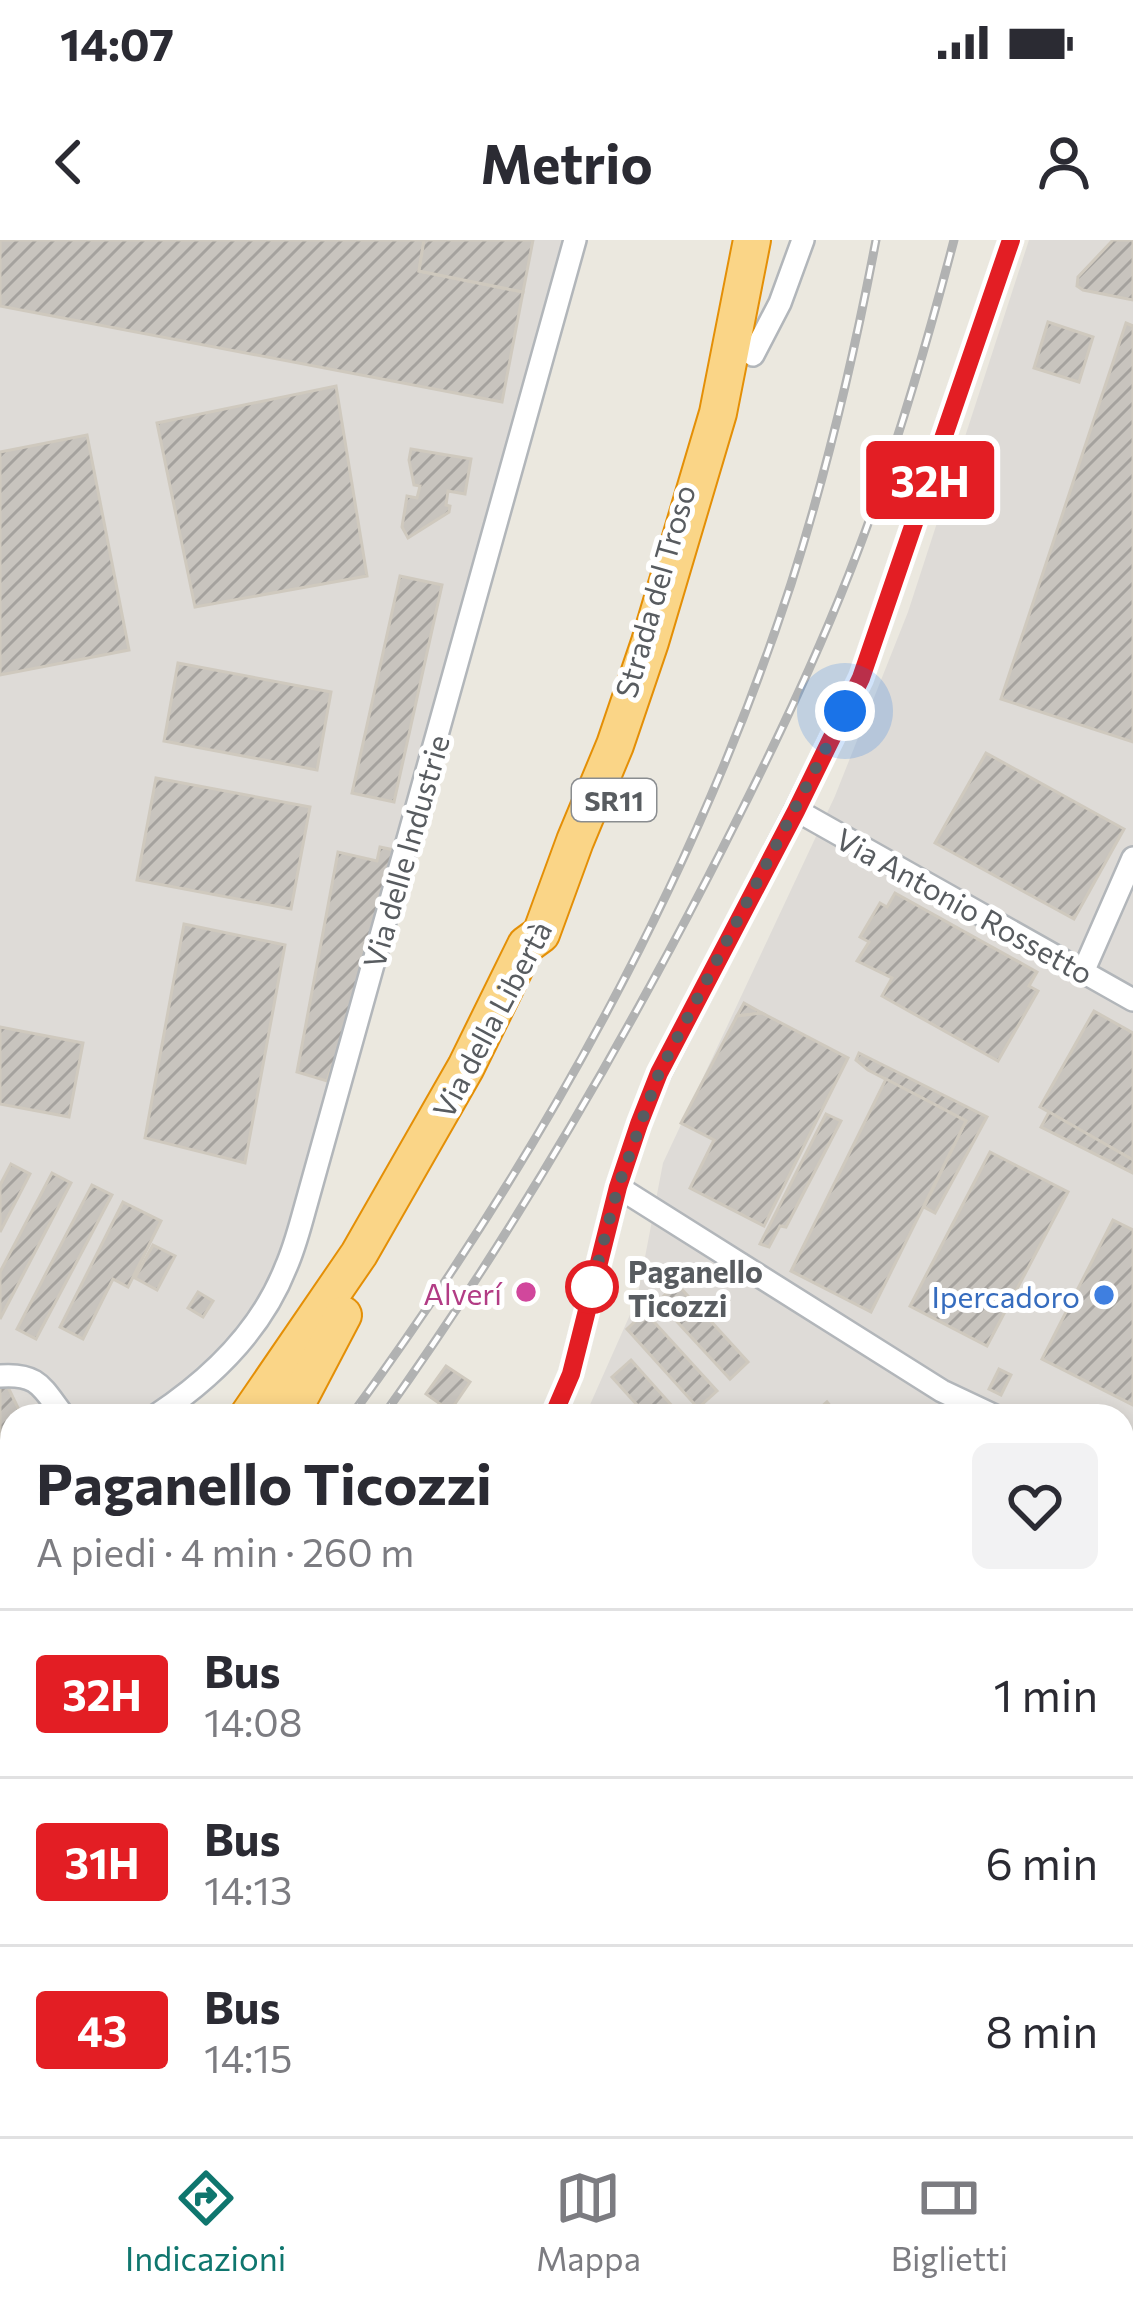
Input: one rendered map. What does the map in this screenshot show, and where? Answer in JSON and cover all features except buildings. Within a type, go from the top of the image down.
[{"type":"highway","name":"Via della Libertà","points":[[336,1307],[359,1254],[455,1086],[526,945],[541,934],[615,745],[718,413],[752,240]]},
{"type":"highway","name":"Via della Libertà","points":[[336,1307],[390,1242],[468,1108],[633,760],[710,520],[753,355],[776,240]]},
{"type":"highway","points":[[287,1391],[336,1307]]},
{"type":"highway","points":[[235,1404],[285,1344],[336,1307]]},
{"type":"street","name":"Via delle Industrie","points":[[172,1404],[221,1365],[256,1321],[286,1269],[575,240]]},
{"type":"street","name":"Strada del Troso","points":[[541,934],[574,827],[625,695],[677,518],[706,406],[738,240]]},
{"type":"street","points":[[753,355],[780,303],[803,240]]},
{"type":"street","points":[[558,1404],[571,1374],[618,1187],[659,1073],[861,678],[1011,240]]},
{"type":"street","name":"Via Antonio Rossetto","points":[[796,811],[1133,1000]]},
{"type":"street","points":[[1083,972],[1133,858]]},
{"type":"street","points":[[618,1187],[970,1404]]},
{"type":"street","points":[[0,1376],[31,1378],[54,1404]]},
{"type":"shaded area","points":[[0,240],[567,240],[279,1267],[240,1331],[155,1404],[0,1404]]},
{"type":"shaded area","points":[[1029,240],[1133,240],[1133,1404],[590,1404],[637,1299],[663,1163],[835,796],[908,612]]},
{"type":"railway","points":[[360,1404],[419,1320],[546,1120],[604,1017],[707,804],[752,695],[804,542],[839,413],[876,240]]},
{"type":"railway","points":[[391,1404],[471,1287],[594,1087],[776,741],[876,501],[954,240]]},
{"type":"bus line","name":"32H","points":[[558,1404],[571,1374],[618,1187],[639,1124],[659,1073],[861,678],[1011,240]]},
{"type":"place","name":"Paganello Ticozzi","points":[[592,1287]]},
{"type":"place","name":"Alverí","points":[[526,1292]]},
{"type":"place","name":"Ipercadoro","points":[[1104,1295]]},
{"type":"route","points":[[592,1287],[587,1305],[618,1187],[659,1073],[845,711]]}]
